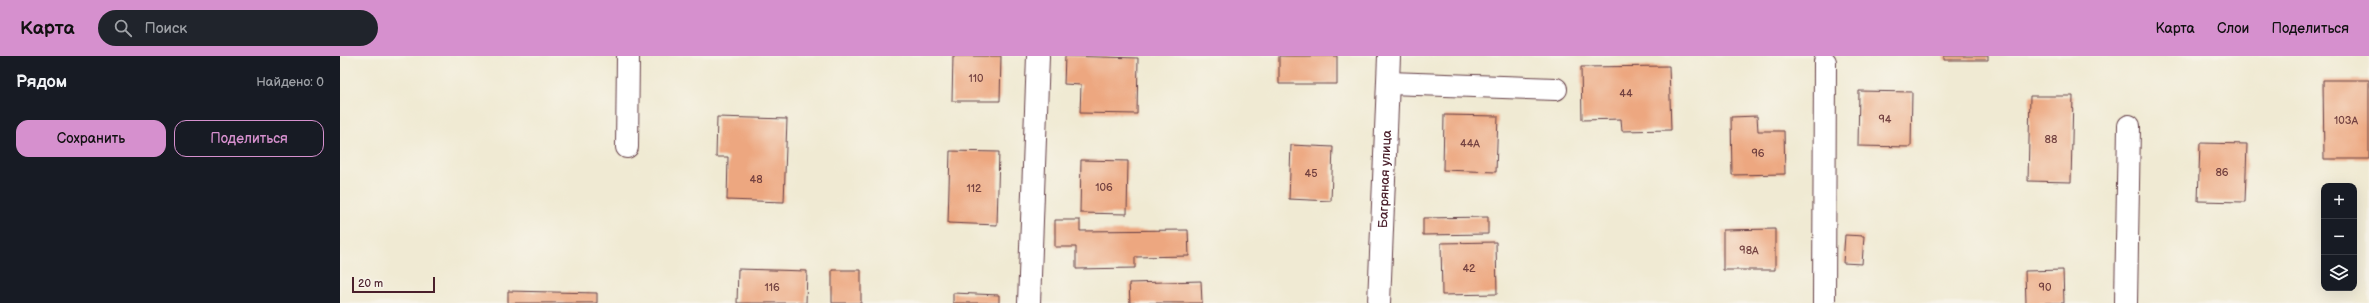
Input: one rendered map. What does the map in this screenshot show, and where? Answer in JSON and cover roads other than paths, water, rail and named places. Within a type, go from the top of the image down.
[{"type":"street","points":[[627,147],[628,56]]},
{"type":"street","points":[[1029,303],[1038,56]]},
{"type":"street","name":"Багряная улица","points":[[1379,303],[1389,56]]},
{"type":"street","points":[[1824,303],[1825,62]]},
{"type":"street","points":[[1389,83],[1556,89]]},
{"type":"street","points":[[2126,303],[2129,126]]}]
